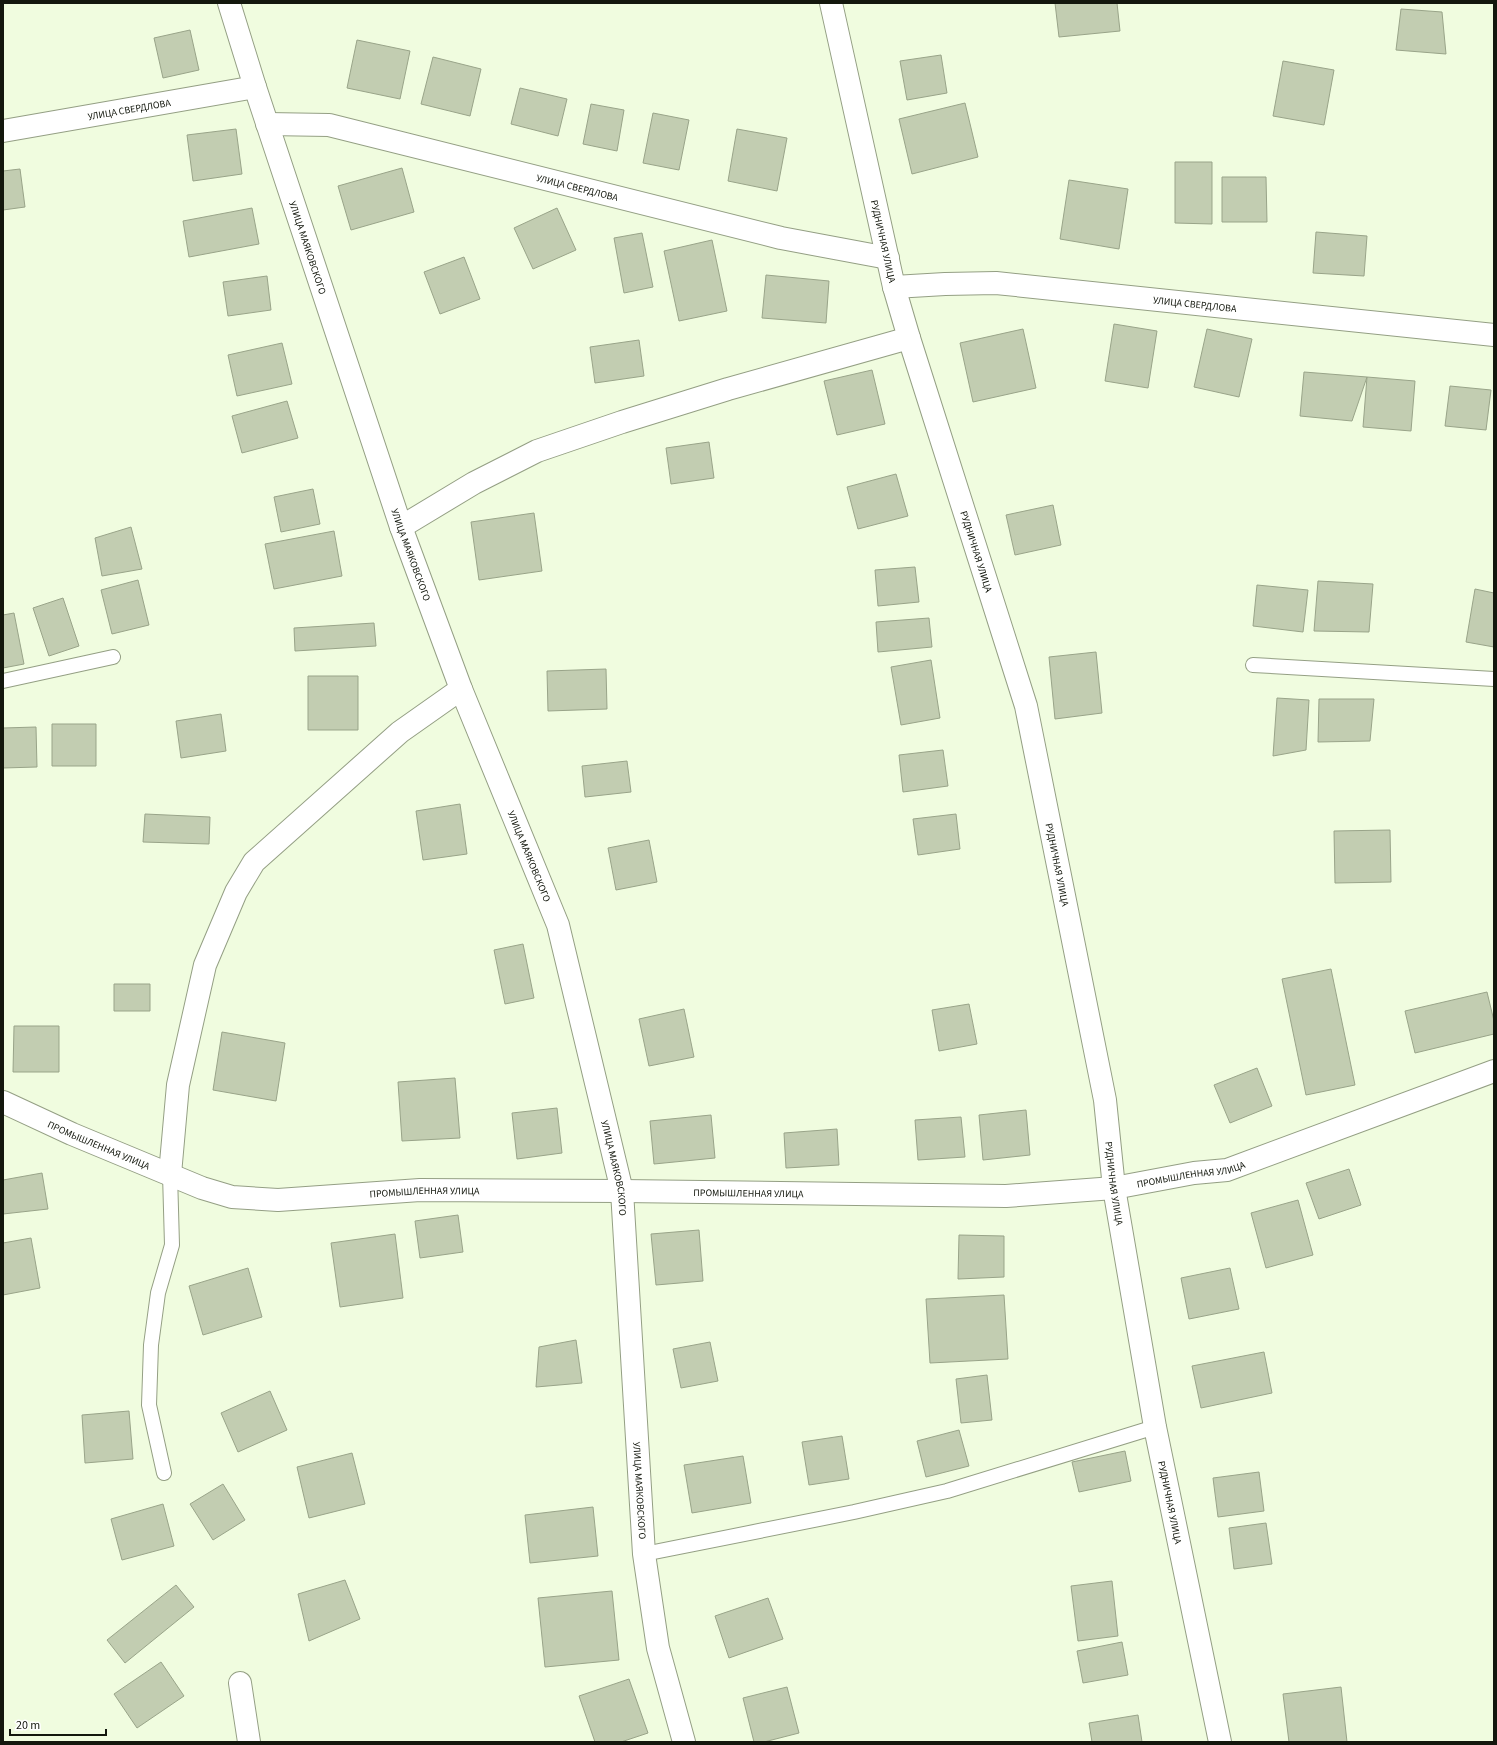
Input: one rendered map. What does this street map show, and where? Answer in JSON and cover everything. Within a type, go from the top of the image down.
[{"type":"street","name":"УЛИЦА МАЯКОВСКОГО","points":[[229,3],[267,124],[401,527],[461,689],[558,925],[622,1191],[644,1554],[658,1648],[684,1742]]},
{"type":"street","name":"РУДНИЧНАЯ УЛИЦА","points":[[831,3],[894,287],[1026,706],[1105,1100],[1114,1188],[1155,1427],[1220,1742]]},
{"type":"street","name":"УЛИЦА СВЕРДЛОВА","points":[[3,131],[255,87]]},
{"type":"street","name":"УЛИЦА СВЕРДЛОВА","points":[[267,124],[329,125],[781,238],[888,258]]},
{"type":"street","name":"УЛИЦА СВЕРДЛОВА","points":[[894,287],[996,283],[1494,335]]},
{"type":"street","points":[[401,527],[474,483],[537,451],[622,422],[721,391],[909,338]]},
{"type":"street","points":[[170,1174],[178,1085],[204,965],[236,892],[250,868],[254,862],[400,732],[461,689]]},
{"type":"street","name":"ПРОМЫШЛЕННАЯ УЛИЦА","points":[[3,1102],[72,1134],[202,1188],[232,1197],[278,1200],[420,1190],[1006,1196],[1114,1188],[1194,1173],[1228,1170],[1494,1071]]},
{"type":"street","points":[[240,1683],[249,1742]]},
{"type":"lane","points":[[3,681],[113,657]]},
{"type":"lane","points":[[1253,665],[1494,679]]},
{"type":"lane","points":[[164,1473],[150,1405],[151,1345],[158,1293],[172,1245],[170,1174]]},
{"type":"lane","points":[[644,1554],[854,1512],[947,1491],[1155,1427]]},
{"type":"building","points":[[1055,3],[1117,3],[1120,31],[1059,37]]},
{"type":"building","points":[[1401,9],[1442,12],[1446,54],[1396,50]]},
{"type":"building","points":[[190,30],[199,70],[163,78],[154,38]]},
{"type":"building","points":[[357,40],[410,51],[400,99],[347,88]]},
{"type":"building","points":[[941,55],[947,93],[907,100],[900,61]]},
{"type":"building","points":[[433,57],[481,69],[470,116],[421,104]]},
{"type":"building","points":[[1283,61],[1334,70],[1324,125],[1273,116]]},
{"type":"building","points":[[520,88],[567,99],[558,136],[511,124]]},
{"type":"building","points":[[965,103],[978,157],[912,174],[899,119]]},
{"type":"building","points":[[591,104],[624,110],[617,151],[583,144]]},
{"type":"building","points":[[653,113],[689,120],[679,170],[643,163]]},
{"type":"building","points":[[236,129],[242,174],[193,181],[187,135]]},
{"type":"building","points":[[737,129],[787,138],[777,191],[728,181]]},
{"type":"building","points":[[1175,162],[1212,162],[1212,224],[1175,223]]},
{"type":"building","points":[[402,168],[414,212],[351,230],[338,186]]},
{"type":"building","points":[[20,169],[25,207],[3,210],[3,171]]},
{"type":"building","points":[[1222,177],[1266,177],[1267,222],[1222,222]]},
{"type":"building","points":[[1069,180],[1128,189],[1119,249],[1060,239]]},
{"type":"building","points":[[252,208],[259,244],[189,257],[183,221]]},
{"type":"building","points":[[557,208],[576,250],[533,269],[514,228]]},
{"type":"building","points":[[1316,232],[1367,236],[1364,276],[1313,273]]},
{"type":"building","points":[[642,233],[653,287],[624,293],[614,238]]},
{"type":"building","points":[[712,240],[727,311],[679,321],[664,251]]},
{"type":"building","points":[[464,257],[480,299],[440,314],[424,272]]},
{"type":"building","points":[[766,275],[829,281],[826,323],[762,318]]},
{"type":"building","points":[[267,276],[271,310],[228,316],[223,282]]},
{"type":"building","points":[[1114,324],[1157,331],[1148,388],[1105,381]]},
{"type":"building","points":[[1023,329],[1036,388],[973,402],[960,343]]},
{"type":"building","points":[[1207,329],[1252,339],[1239,397],[1194,387]]},
{"type":"building","points":[[639,340],[644,376],[595,383],[590,347]]},
{"type":"building","points":[[282,343],[292,384],[237,396],[228,355]]},
{"type":"building","points":[[872,370],[885,424],[837,435],[824,381]]},
{"type":"building","points":[[1304,372],[1367,377],[1352,421],[1300,416]]},
{"type":"building","points":[[1367,377],[1415,381],[1411,431],[1363,427]]},
{"type":"building","points":[[1450,386],[1491,390],[1486,430],[1445,426]]},
{"type":"building","points":[[287,401],[298,438],[242,453],[232,416]]},
{"type":"building","points":[[709,442],[714,478],[671,484],[666,448]]},
{"type":"building","points":[[896,474],[908,516],[858,529],[847,487]]},
{"type":"building","points":[[313,489],[320,524],[281,532],[274,497]]},
{"type":"building","points":[[1053,505],[1061,545],[1015,555],[1006,515]]},
{"type":"building","points":[[534,513],[542,571],[479,580],[471,522]]},
{"type":"building","points":[[131,527],[142,569],[102,576],[95,538]]},
{"type":"building","points":[[334,531],[342,576],[274,589],[265,544]]},
{"type":"building","points":[[915,567],[919,602],[878,606],[875,570]]},
{"type":"building","points":[[138,580],[149,625],[112,634],[101,590]]},
{"type":"building","points":[[1318,581],[1373,584],[1369,632],[1314,631]]},
{"type":"building","points":[[1257,585],[1308,590],[1303,632],[1253,626]]},
{"type":"building","points":[[1475,589],[1494,593],[1494,647],[1466,642]]},
{"type":"building","points":[[63,598],[79,646],[49,656],[33,608]]},
{"type":"building","points":[[14,613],[24,664],[3,668],[3,615]]},
{"type":"building","points":[[929,618],[932,647],[878,652],[876,622]]},
{"type":"building","points":[[374,623],[376,646],[295,651],[294,628]]},
{"type":"building","points":[[1096,652],[1102,713],[1055,719],[1049,657]]},
{"type":"building","points":[[931,660],[940,718],[901,725],[891,667]]},
{"type":"building","points":[[606,669],[607,709],[548,711],[547,671]]},
{"type":"building","points":[[308,676],[358,676],[358,730],[308,730]]},
{"type":"building","points":[[1277,698],[1309,700],[1306,750],[1273,756]]},
{"type":"building","points":[[1319,699],[1374,699],[1370,741],[1318,742]]},
{"type":"building","points":[[221,714],[226,751],[181,758],[176,721]]},
{"type":"building","points":[[52,724],[96,724],[96,766],[52,766]]},
{"type":"building","points":[[36,727],[37,767],[3,768],[3,728]]},
{"type":"building","points":[[943,750],[948,786],[903,792],[899,755]]},
{"type":"building","points":[[627,761],[631,792],[585,797],[582,766]]},
{"type":"building","points":[[460,804],[467,854],[423,860],[416,811]]},
{"type":"building","points":[[145,814],[210,817],[209,844],[143,842]]},
{"type":"building","points":[[956,814],[960,849],[918,855],[913,819]]},
{"type":"building","points":[[1390,830],[1391,882],[1335,883],[1334,831]]},
{"type":"building","points":[[649,840],[657,882],[616,890],[608,848]]},
{"type":"building","points":[[523,944],[534,998],[505,1004],[494,950]]},
{"type":"building","points":[[1331,969],[1355,1085],[1306,1095],[1282,979]]},
{"type":"building","points":[[114,984],[150,984],[150,1011],[114,1011]]},
{"type":"building","points":[[1487,992],[1494,1021],[1494,1034],[1415,1053],[1405,1011]]},
{"type":"building","points":[[969,1004],[977,1044],[939,1051],[932,1010]]},
{"type":"building","points":[[684,1009],[694,1057],[649,1066],[639,1019]]},
{"type":"building","points":[[14,1026],[59,1026],[59,1072],[13,1072]]},
{"type":"building","points":[[222,1032],[285,1043],[276,1101],[213,1090]]},
{"type":"building","points":[[1257,1068],[1272,1106],[1230,1123],[1214,1085]]},
{"type":"building","points":[[455,1078],[460,1138],[402,1141],[398,1082]]},
{"type":"building","points":[[557,1108],[562,1153],[517,1159],[512,1113]]},
{"type":"building","points":[[1026,1110],[1030,1155],[983,1160],[979,1115]]},
{"type":"building","points":[[711,1115],[715,1158],[654,1164],[650,1121]]},
{"type":"building","points":[[961,1117],[965,1157],[918,1160],[915,1120]]},
{"type":"building","points":[[837,1129],[839,1165],[786,1168],[784,1133]]},
{"type":"building","points":[[1349,1169],[1361,1205],[1319,1219],[1306,1183]]},
{"type":"building","points":[[42,1173],[48,1209],[3,1214],[3,1180]]},
{"type":"building","points":[[1298,1200],[1313,1255],[1266,1268],[1251,1213]]},
{"type":"building","points":[[458,1215],[463,1252],[420,1258],[415,1221]]},
{"type":"building","points":[[699,1230],[703,1281],[656,1285],[651,1234]]},
{"type":"building","points":[[395,1234],[403,1298],[340,1307],[331,1243]]},
{"type":"building","points":[[959,1235],[1004,1236],[1004,1277],[958,1279]]},
{"type":"building","points":[[31,1238],[40,1288],[3,1295],[3,1243]]},
{"type":"building","points":[[248,1268],[262,1317],[203,1335],[189,1286]]},
{"type":"building","points":[[1230,1268],[1239,1309],[1189,1319],[1181,1278]]},
{"type":"building","points":[[1004,1295],[1008,1359],[930,1363],[926,1299]]},
{"type":"building","points":[[576,1340],[582,1383],[536,1387],[539,1347]]},
{"type":"building","points":[[710,1342],[718,1381],[681,1388],[673,1349]]},
{"type":"building","points":[[1264,1352],[1272,1393],[1201,1408],[1192,1366]]},
{"type":"building","points":[[987,1375],[992,1420],[961,1423],[956,1379]]},
{"type":"building","points":[[270,1391],[287,1430],[238,1452],[221,1413]]},
{"type":"building","points":[[129,1411],[133,1459],[85,1463],[82,1415]]},
{"type":"building","points":[[959,1430],[969,1466],[926,1477],[917,1441]]},
{"type":"building","points":[[842,1436],[849,1479],[809,1485],[802,1442]]},
{"type":"building","points":[[1125,1451],[1131,1481],[1079,1492],[1072,1462]]},
{"type":"building","points":[[352,1453],[365,1504],[309,1518],[297,1467]]},
{"type":"building","points":[[743,1456],[751,1503],[692,1513],[684,1465]]},
{"type":"building","points":[[1259,1472],[1264,1511],[1218,1517],[1213,1478]]},
{"type":"building","points":[[223,1484],[245,1520],[213,1540],[190,1504]]},
{"type":"building","points":[[163,1504],[174,1546],[122,1560],[111,1519]]},
{"type":"building","points":[[593,1507],[598,1556],[530,1563],[525,1515]]},
{"type":"building","points":[[1266,1523],[1272,1564],[1234,1569],[1229,1528]]},
{"type":"building","points":[[345,1580],[360,1619],[309,1641],[298,1594]]},
{"type":"building","points":[[1112,1581],[1118,1636],[1078,1641],[1071,1586]]},
{"type":"building","points":[[176,1585],[194,1607],[125,1663],[107,1640]]},
{"type":"building","points":[[612,1591],[619,1660],[545,1667],[538,1598]]},
{"type":"building","points":[[768,1598],[783,1639],[729,1658],[715,1616]]},
{"type":"building","points":[[1122,1642],[1128,1675],[1083,1683],[1077,1651]]},
{"type":"building","points":[[161,1662],[184,1696],[137,1728],[114,1694]]},
{"type":"building","points":[[629,1679],[648,1733],[621,1742],[595,1742],[579,1696]]},
{"type":"building","points":[[787,1687],[799,1733],[764,1742],[754,1742],[743,1698]]},
{"type":"building","points":[[1341,1687],[1347,1742],[1289,1742],[1283,1694]]},
{"type":"building","points":[[1138,1715],[1142,1742],[1092,1742],[1089,1723]]}]
